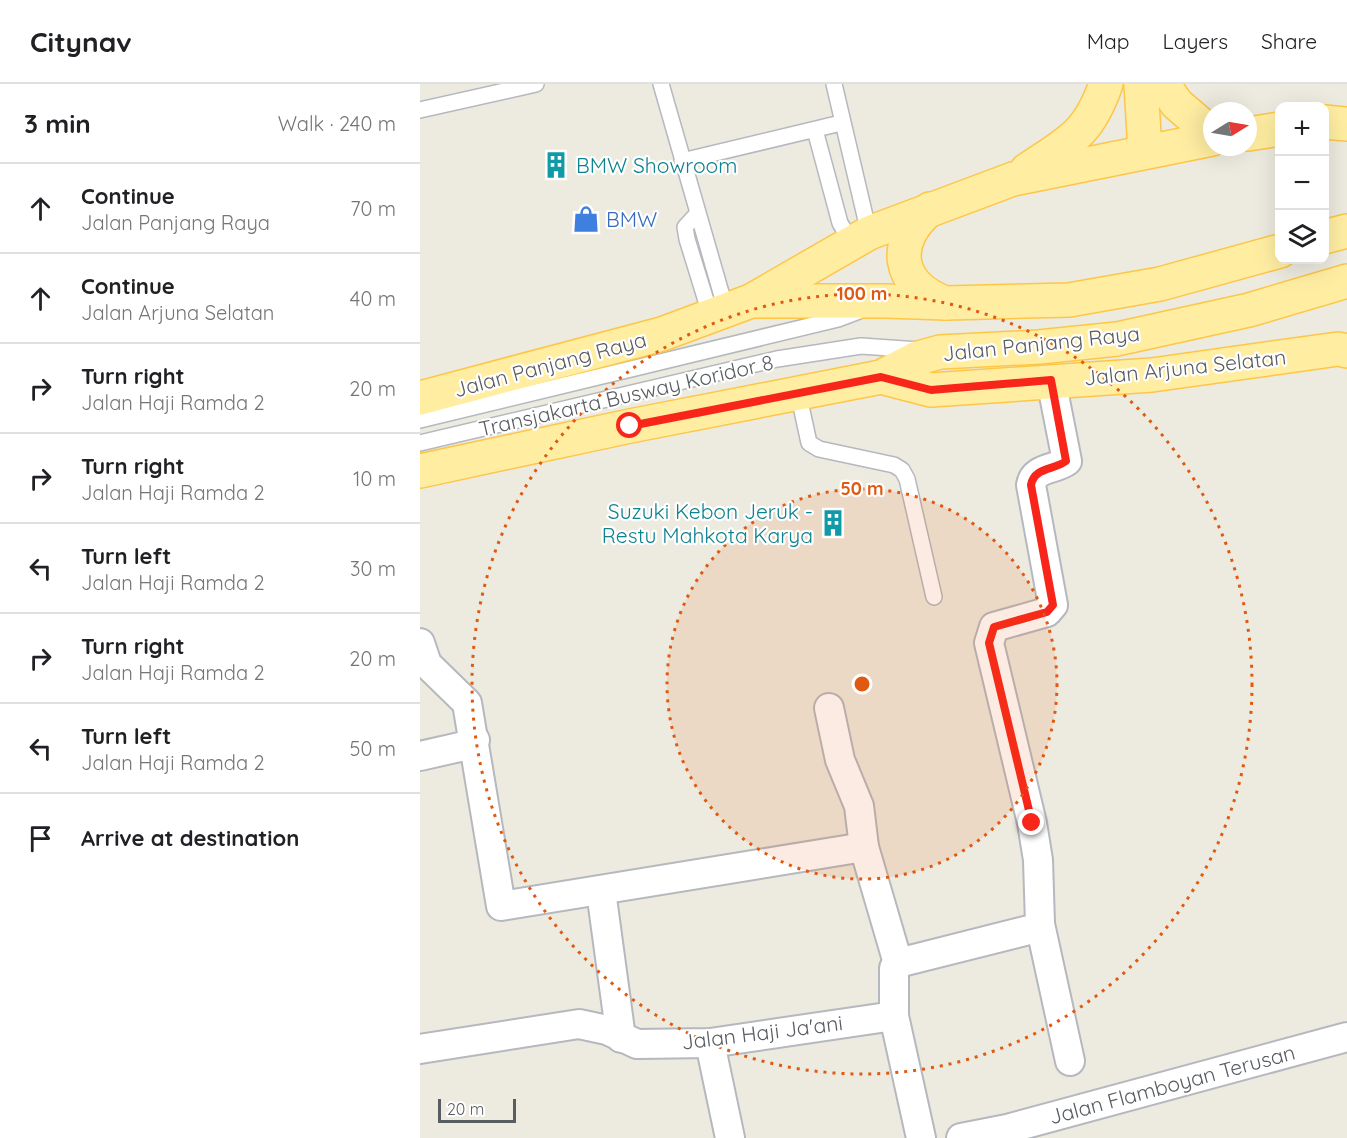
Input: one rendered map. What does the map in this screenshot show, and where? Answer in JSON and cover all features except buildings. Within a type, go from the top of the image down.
[{"type":"main road","points":[[1013,179],[1078,136],[1097,111],[1106,84]]},
{"type":"main road","points":[[1141,84],[1145,152]]},
{"type":"main road","points":[[1163,84],[1177,104],[1203,126]]},
{"type":"main road","points":[[1329,122],[1347,124]]},
{"type":"main road","points":[[1257,133],[1275,130]]},
{"type":"main road","points":[[729,309],[861,238],[930,209],[1013,179],[1203,141]]},
{"type":"main road","points":[[930,209],[915,222],[905,240],[904,261],[912,281],[926,296],[946,303]]},
{"type":"main road","points":[[1329,236],[1347,231]]},
{"type":"main road","name":"Jalan Panjang Raya","points":[[420,398],[562,363],[662,334],[729,309],[885,301],[946,303],[1069,300],[1160,284],[1275,252]]},
{"type":"main road","name":"Jalan Panjang Raya","points":[[420,471],[798,392],[881,377],[915,359],[940,352],[1039,347],[1117,339],[1249,310],[1347,281]]},
{"type":"main road","name":"Jalan Arjuna Selatan","points":[[881,377],[931,390],[1051,380],[1152,375],[1344,349]]},
{"type":"street","points":[[1051,380],[1066,461],[1043,470],[1034,478],[1031,485],[1053,605],[1047,612],[994,627],[989,643],[1032,823],[1038,860],[1040,924],[1070,1060]]},
{"type":"street","points":[[420,643],[427,664],[467,703],[501,906],[864,847]]},
{"type":"street","points":[[829,708],[840,760],[859,806],[864,847],[898,963],[893,977],[894,1016],[921,1138]]},
{"type":"street","points":[[420,756],[473,744],[475,740]]},
{"type":"street","points":[[601,891],[621,1038]]},
{"type":"street","points":[[898,963],[1037,928],[1040,924]]},
{"type":"street","name":"Jalan Haji Ja'ani","points":[[420,1049],[579,1024],[607,1030],[637,1044],[710,1043],[894,1016]]},
{"type":"street","name":"Jalan Flamboyan Terusan","points":[[961,1138],[1007,1133],[1347,1037]]},
{"type":"street","points":[[710,1043],[730,1138]]},
{"type":"lane","points":[[420,110],[536,84]]},
{"type":"lane","points":[[661,84],[697,214],[685,227],[687,239],[729,309]]},
{"type":"lane","points":[[834,84],[861,238]]},
{"type":"lane","points":[[682,161],[841,123]]},
{"type":"lane","points":[[815,130],[840,223],[861,238]]},
{"type":"lane","name":"Transjakarta Busway Koridor 8","points":[[420,420],[838,319],[885,301]]},
{"type":"lane","name":"Transjakarta Busway Koridor 8","points":[[420,443],[777,359],[861,346],[940,352]]},
{"type":"lane","points":[[798,392],[810,443],[819,449],[894,465],[902,470],[907,479],[933,597]]},
{"type":"place","name":"BMW Showroom","points":[[556,165]]},
{"type":"place","name":"BMW","points":[[586,219]]},
{"type":"place","name":"Suzuki Kebon Jeruk - Restu Mahkota Karya","points":[[833,523]]},
{"type":"route","points":[[630,426],[881,377],[931,390],[1051,380],[1066,461],[1064,464],[1043,470],[1034,478],[1031,485],[1053,607],[1047,612],[994,627],[989,643],[1032,823]]}]
